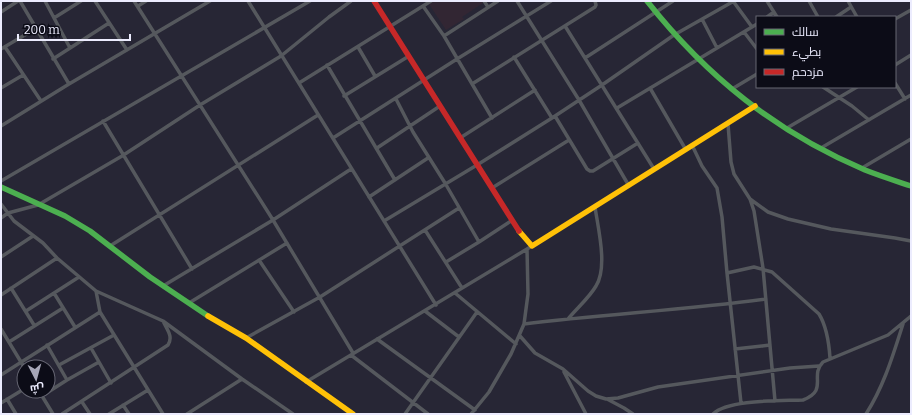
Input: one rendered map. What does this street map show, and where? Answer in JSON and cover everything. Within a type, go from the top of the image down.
[{"type":"main road","points":[[374,1],[492,188],[511,221],[529,247],[755,106]]},
{"type":"main road","points":[[647,1],[674,35],[697,60],[732,90],[786,128],[820,149],[861,168],[911,186]]},
{"type":"main road","points":[[1,188],[65,216],[110,246],[162,286],[246,338],[353,414]]},
{"type":"street","points":[[1,12],[19,1],[69,84]]},
{"type":"street","points":[[45,1],[70,48]]},
{"type":"street","points":[[54,18],[81,1]]},
{"type":"street","points":[[95,1],[127,50]]},
{"type":"street","points":[[134,1],[273,220],[320,297],[352,354],[428,414]]},
{"type":"street","points":[[138,6],[146,1]]},
{"type":"street","points":[[1,126],[210,1]]},
{"type":"street","points":[[248,1],[436,305]]},
{"type":"street","points":[[1,181],[310,1]]},
{"type":"street","points":[[1,218],[8,213],[38,205],[122,156],[282,56],[350,1]]},
{"type":"street","points":[[298,83],[431,1]]},
{"type":"street","points":[[484,1],[488,7]]},
{"type":"street","points":[[444,36],[498,1]]},
{"type":"street","points":[[517,1],[579,100],[629,186]]},
{"type":"street","points":[[333,138],[551,1]]},
{"type":"street","points":[[472,84],[595,7],[595,1]]},
{"type":"street","points":[[585,58],[673,1]]},
{"type":"street","points":[[384,221],[554,117],[674,35],[733,1],[752,27]]},
{"type":"street","points":[[767,1],[776,16]]},
{"type":"street","points":[[808,1],[817,16]]},
{"type":"street","points":[[848,1],[856,16]]},
{"type":"street","points":[[423,6],[444,36],[492,118]]},
{"type":"street","points":[[838,16],[851,7]]},
{"type":"street","points":[[896,18],[911,10]]},
{"type":"street","points":[[768,16],[774,12]]},
{"type":"street","points":[[702,20],[718,48]]},
{"type":"street","points":[[53,59],[109,23]]},
{"type":"street","points":[[617,108],[756,25]]},
{"type":"street","points":[[565,26],[654,169]]},
{"type":"street","points":[[35,29],[3,48],[41,101]]},
{"type":"street","points":[[744,32],[756,48]]},
{"type":"street","points":[[358,47],[375,76]]},
{"type":"street","points":[[896,64],[911,55]]},
{"type":"street","points":[[344,96],[409,56]]},
{"type":"street","points":[[514,57],[587,169],[593,171],[638,143]]},
{"type":"street","points":[[327,66],[344,96],[361,120],[395,180]]},
{"type":"street","points":[[1,88],[23,75]]},
{"type":"street","points":[[732,90],[756,75]]},
{"type":"street","points":[[896,84],[905,99]]},
{"type":"street","points":[[650,88],[686,150]]},
{"type":"street","points":[[824,88],[852,106],[869,120]]},
{"type":"street","points":[[786,128],[855,88]]},
{"type":"street","points":[[460,138],[535,90]]},
{"type":"street","points":[[820,149],[911,95]]},
{"type":"street","points":[[396,98],[428,158],[446,183],[479,242]]},
{"type":"street","points":[[377,148],[440,106]]},
{"type":"street","points":[[110,246],[318,115]]},
{"type":"street","points":[[103,121],[122,156],[192,269]]},
{"type":"street","points":[[728,124],[731,162],[734,174],[750,199],[754,211],[763,268],[775,402]]},
{"type":"street","points":[[861,168],[911,139]]},
{"type":"street","points":[[492,188],[569,140]]},
{"type":"street","points":[[692,145],[702,166],[717,188],[722,217],[741,403]]},
{"type":"street","points":[[369,197],[428,158]]},
{"type":"street","points":[[162,286],[273,220],[352,169]]},
{"type":"street","points":[[750,199],[768,212],[788,219],[832,229],[911,241]]},
{"type":"street","points":[[1,204],[14,221],[43,243],[57,258],[96,291],[163,321],[242,379],[293,414]]},
{"type":"street","points":[[568,319],[597,285],[602,272],[602,257],[595,207]]},
{"type":"street","points":[[246,338],[320,297],[459,208]]},
{"type":"street","points":[[446,262],[511,221]]},
{"type":"street","points":[[425,230],[462,288]]},
{"type":"street","points":[[1,257],[33,236]]},
{"type":"street","points":[[189,303],[287,243]]},
{"type":"street","points":[[306,382],[436,305],[529,247]]},
{"type":"street","points":[[471,414],[489,392],[520,336],[524,324],[528,294],[529,247]]},
{"type":"street","points":[[1,295],[57,258]]},
{"type":"street","points":[[259,260],[294,312]]},
{"type":"street","points":[[727,273],[754,267],[763,268],[772,272],[823,319],[828,338],[830,358]]},
{"type":"street","points":[[26,311],[79,277]]},
{"type":"street","points":[[11,288],[34,325]]},
{"type":"street","points":[[96,291],[100,312],[163,414]]},
{"type":"street","points":[[455,293],[516,344]]},
{"type":"street","points":[[54,294],[75,327]]},
{"type":"street","points":[[524,324],[730,304],[766,299]]},
{"type":"street","points":[[9,342],[63,308]]},
{"type":"street","points":[[425,311],[459,337]]},
{"type":"street","points":[[26,359],[100,312]]},
{"type":"street","points":[[405,414],[477,312]]},
{"type":"street","points":[[713,414],[718,409],[741,403],[803,400],[810,398],[818,388],[817,372],[819,366],[823,362],[888,335],[911,316]]},
{"type":"street","points":[[62,414],[168,345],[170,336],[163,321]]},
{"type":"street","points":[[866,414],[884,378],[904,323]]},
{"type":"street","points":[[1,329],[19,359]]},
{"type":"street","points":[[59,365],[114,335]]},
{"type":"street","points":[[520,336],[535,353],[563,369],[588,391],[624,408],[633,414]]},
{"type":"street","points":[[377,339],[475,410]]},
{"type":"street","points":[[47,345],[67,380]]},
{"type":"street","points":[[735,349],[770,345]]},
{"type":"street","points":[[91,348],[111,383]]},
{"type":"street","points":[[56,387],[99,362]]},
{"type":"street","points":[[1,375],[16,365]]},
{"type":"street","points":[[606,399],[622,397],[658,387],[772,370],[819,366]]},
{"type":"street","points":[[563,369],[586,414]]},
{"type":"street","points":[[187,414],[242,379]]},
{"type":"street","points":[[109,414],[148,390]]},
{"type":"street","points":[[1,403],[16,394]]},
{"type":"street","points":[[7,399],[16,414]]},
{"type":"street","points":[[44,399],[53,414]]},
{"type":"street","points":[[82,402],[90,414]]},
{"type":"street","points":[[123,405],[129,414]]},
{"type":"shaded area","points":[[433,1],[481,1],[483,3],[462,17],[464,19],[446,30],[429,4]]},
{"type":"traffic: fast","points":[[647,1],[670,29],[719,78],[745,100],[773,120],[833,155],[865,170],[911,186]]},
{"type":"traffic: fast","points":[[1,187],[65,216],[90,231],[150,277],[208,316]]},
{"type":"traffic: slow","points":[[519,231],[532,246],[755,106]]},
{"type":"traffic: slow","points":[[208,316],[246,338],[353,414]]},
{"type":"traffic: jam","points":[[374,1],[519,231]]}]
